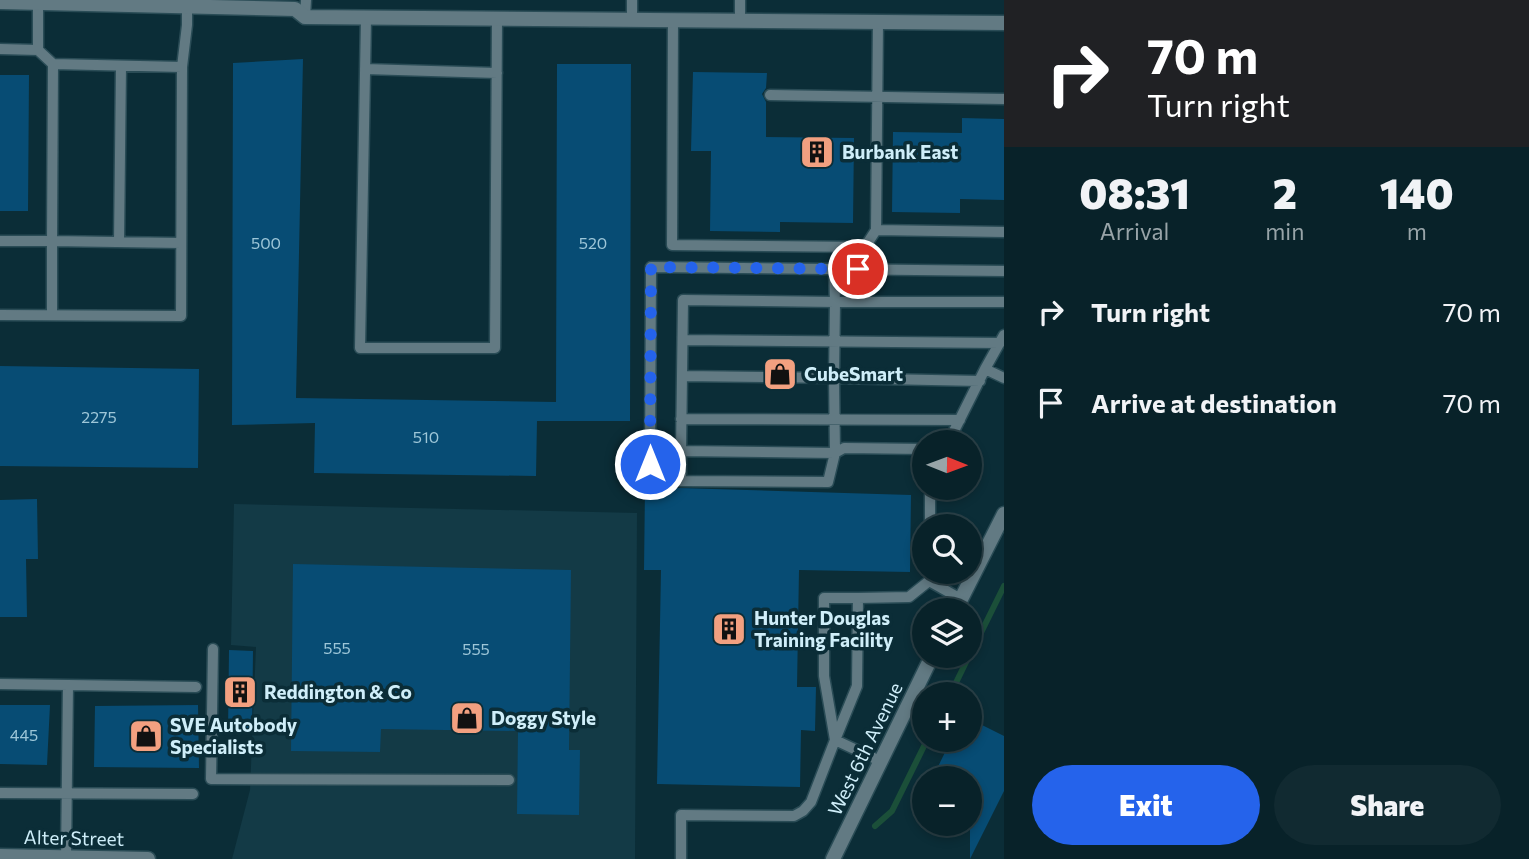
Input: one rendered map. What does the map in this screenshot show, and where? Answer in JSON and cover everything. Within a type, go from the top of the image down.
[{"type":"street","points":[[5,1],[295,9],[305,17],[1004,23]]},
{"type":"street","points":[[962,598],[1004,514]]},
{"type":"street","name":"West 6th Avenue","points":[[832,859],[926,668]]},
{"type":"street","name":"Alter Street","points":[[0,856],[148,859]]},
{"type":"lane","points":[[305,17],[306,0]]},
{"type":"lane","points":[[632,0],[632,20]]},
{"type":"lane","points":[[740,0],[740,21]]},
{"type":"lane","points":[[38,2],[38,50]]},
{"type":"lane","points":[[0,315],[181,316],[182,67],[187,5]]},
{"type":"lane","points":[[366,18],[360,348],[495,348],[497,19]]},
{"type":"lane","points":[[673,20],[672,245],[866,247],[876,230],[878,22]]},
{"type":"lane","points":[[0,49],[38,50],[53,64],[182,67]]},
{"type":"lane","points":[[52,315],[53,64]]},
{"type":"lane","points":[[119,242],[121,66]]},
{"type":"lane","points":[[365,69],[497,73]]},
{"type":"lane","points":[[770,95],[1004,99]]},
{"type":"lane","points":[[876,230],[1004,232]]},
{"type":"lane","points":[[0,241],[181,243]]},
{"type":"lane","points":[[834,269],[835,453],[828,482],[681,481],[657,475],[650,464],[651,267],[834,269],[1004,271]]},
{"type":"lane","points":[[681,481],[683,300],[1004,302]]},
{"type":"lane","points":[[683,340],[834,342],[1002,339]]},
{"type":"lane","points":[[955,430],[1002,339]]},
{"type":"lane","points":[[985,369],[1004,378]]},
{"type":"lane","points":[[682,376],[979,381]]},
{"type":"lane","points":[[681,419],[960,420]]},
{"type":"lane","points":[[681,451],[835,453],[845,448],[912,449]]},
{"type":"lane","points":[[835,740],[824,676],[824,598],[909,597],[922,584]]},
{"type":"lane","points":[[936,584],[951,598]]},
{"type":"lane","points":[[681,859],[681,815],[794,816],[811,802],[857,686],[858,598]]},
{"type":"lane","points":[[213,649],[211,779],[509,780]]},
{"type":"lane","points":[[0,684],[196,687]]},
{"type":"lane","points":[[66,858],[68,685]]},
{"type":"lane","points":[[835,740],[880,761]]},
{"type":"lane","points":[[0,793],[193,794]]},
{"type":"shaded area","points":[[234,504],[637,513],[635,859],[232,859],[250,790],[256,647],[231,645]]},
{"type":"building","points":[[303,59],[296,398],[556,402],[557,64],[631,64],[630,421],[537,421],[536,476],[314,473],[315,423],[232,425],[233,63]]},
{"type":"building","name":"Burbank East","points":[[693,72],[767,73],[766,88],[762,94],[766,102],[766,137],[854,138],[853,223],[780,222],[780,232],[710,231],[711,151],[691,151]]},
{"type":"building","points":[[0,75],[29,75],[28,211],[0,211]]},
{"type":"building","points":[[962,118],[1004,119],[1004,200],[960,199],[960,213],[892,212],[893,132],[962,133]]},
{"type":"building","points":[[0,366],[199,369],[198,468],[0,466]]},
{"type":"building","name":"Hunter Douglas Training Facility","points":[[645,487],[911,495],[910,572],[799,570],[797,687],[816,687],[815,731],[801,730],[800,787],[657,784],[661,570],[644,570]]},
{"type":"building","points":[[37,499],[38,559],[26,559],[27,617],[0,617],[0,500]]},
{"type":"building","points":[[293,564],[571,570],[569,750],[580,750],[579,815],[517,814],[518,731],[381,729],[380,752],[291,751]]},
{"type":"building","name":"Reddington & Co","points":[[229,650],[253,651],[252,733],[228,733]]},
{"type":"building","points":[[0,705],[50,705],[47,765],[0,764]]},
{"type":"building","name":"SVE Autobody Specialists","points":[[198,705],[199,768],[94,767],[95,706]]},
{"type":"building","points":[[982,725],[1004,736],[1004,791],[982,835],[982,766],[938,766],[945,752],[982,752]]},
{"type":"building","points":[[970,836],[982,836],[970,859]]},
{"type":"waterway","points":[[982,631],[1004,586]]},
{"type":"waterway","points":[[956,682],[963,668]]},
{"type":"waterway","points":[[875,826],[892,811],[921,752]]},
{"type":"place","name":"Burbank East","points":[[817,152]]},
{"type":"place","name":"CubeSmart","points":[[780,374]]},
{"type":"place","name":"Hunter Douglas Training Facility","points":[[729,629]]},
{"type":"place","name":"Reddington & Co","points":[[240,692]]},
{"type":"place","name":"Doggy Style","points":[[467,718]]},
{"type":"place","name":"SVE Autobody Specialists","points":[[146,736]]},
{"type":"route","points":[[650,464],[651,267],[858,269]]}]
